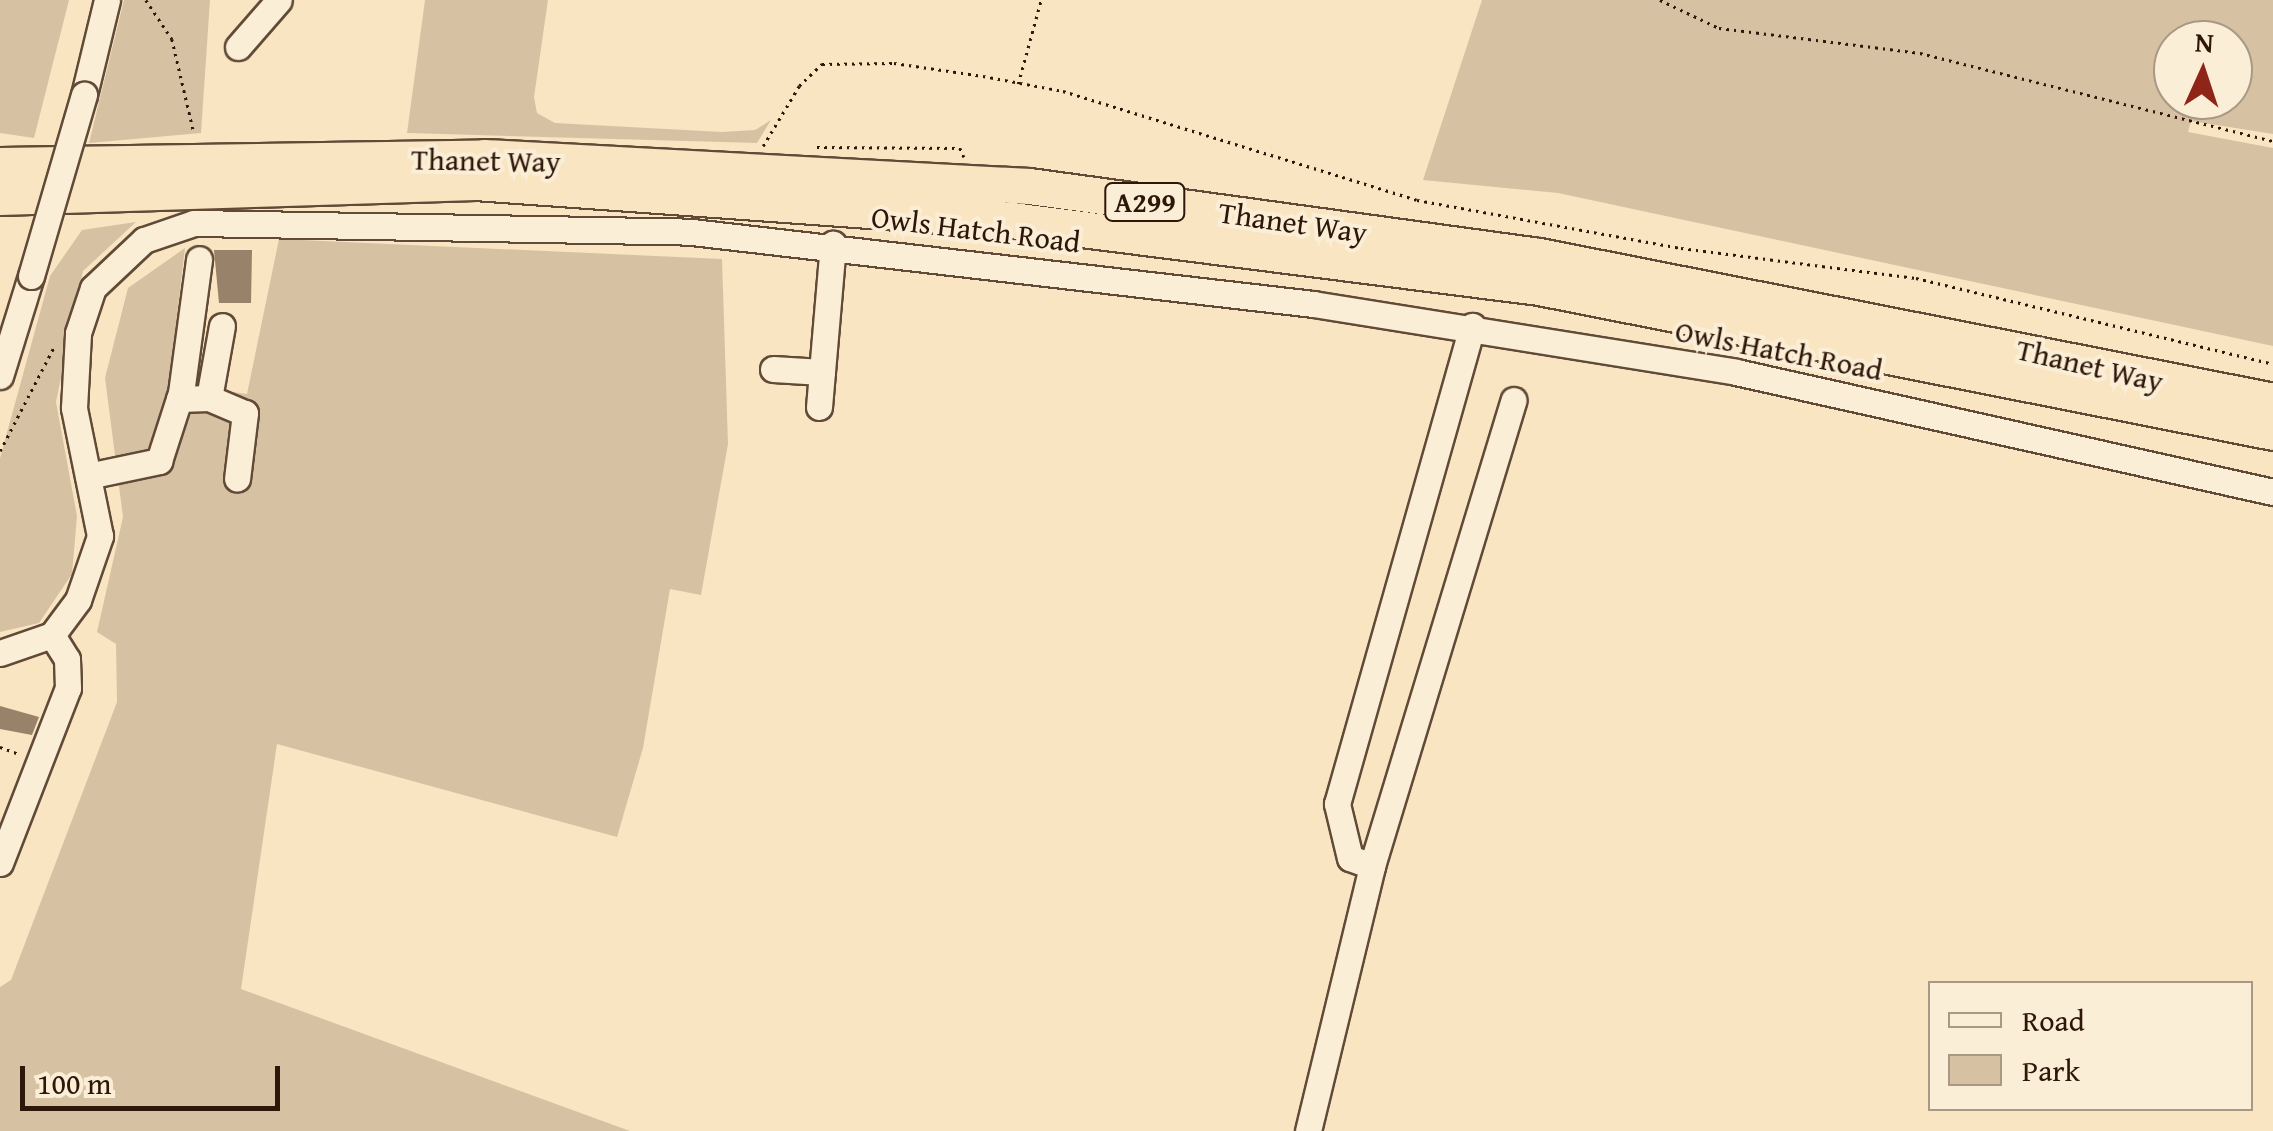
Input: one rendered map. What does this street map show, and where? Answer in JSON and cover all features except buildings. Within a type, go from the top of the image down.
[{"type":"highway","name":"Thanet Way","points":[[0,165],[484,157],[1029,186],[1539,256],[2273,402]]},
{"type":"highway","name":"Thanet Way","points":[[0,196],[475,182],[1011,220],[1539,287],[2273,432]]},
{"type":"street","points":[[0,376],[84,95],[107,0]]},
{"type":"street","points":[[238,48],[279,0]]},
{"type":"street","name":"Owls Hatch Road","points":[[52,635],[78,600],[100,536],[74,408],[78,334],[93,288],[114,263],[169,230],[194,223],[555,226],[834,244],[1472,326],[1736,372],[2273,492]]},
{"type":"street","points":[[820,407],[834,244]]},
{"type":"street","points":[[88,476],[159,461],[179,400],[199,259]]},
{"type":"street","points":[[209,398],[222,326]]},
{"type":"street","points":[[1372,866],[1350,858],[1336,804],[1472,326]]},
{"type":"street","points":[[773,369],[822,372]]},
{"type":"street","points":[[179,400],[209,398],[245,413],[237,478]]},
{"type":"street","points":[[1308,1131],[1372,866],[1514,400]]},
{"type":"street","points":[[0,653],[52,635],[66,659],[68,688],[0,863]]},
{"type":"path","points":[[1018,84],[1041,0]]},
{"type":"path","points":[[1660,0],[1719,28],[1920,53],[2273,142]]},
{"type":"path","points":[[799,147],[960,148],[964,156]]},
{"type":"path","points":[[761,149],[780,148]]},
{"type":"path","points":[[0,451],[60,334]]},
{"type":"green space","points":[[0,0],[69,0],[34,138],[0,133]]},
{"type":"green space","points":[[124,0],[210,0],[201,133],[89,143]]},
{"type":"green space","points":[[425,0],[548,0],[534,97],[537,113],[555,123],[722,132],[755,130],[771,120],[757,143],[407,133]]},
{"type":"green space","points":[[1482,0],[2273,0],[2273,134],[2191,121],[2188,132],[2273,148],[2273,346],[1558,193],[1423,180]]},
{"type":"green space","points":[[136,222],[83,271],[56,402],[77,516],[72,574],[39,623],[0,632],[0,458],[50,276],[82,230]]},
{"type":"green space","points":[[279,239],[722,259],[728,444],[701,595],[670,589],[643,748],[617,837],[277,744],[241,989],[630,1131],[0,1131],[0,987],[11,980],[117,702],[116,644],[97,632],[123,517],[105,378],[128,288],[185,248],[169,383],[247,394]]}]
